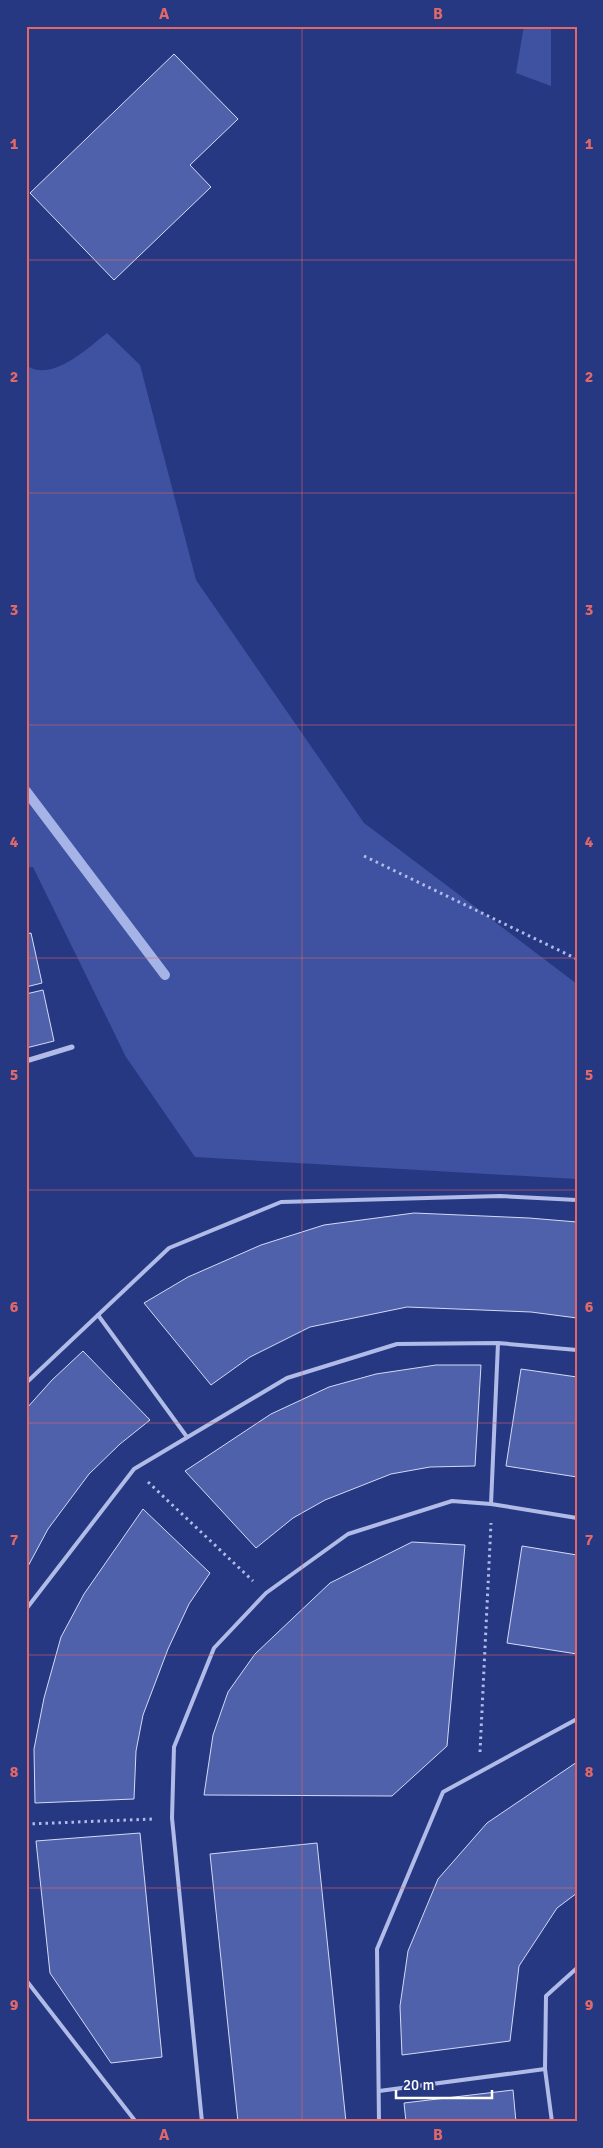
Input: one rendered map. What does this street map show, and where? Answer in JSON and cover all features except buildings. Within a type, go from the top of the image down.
[{"type":"street","points":[[26,1061],[72,1047]]},
{"type":"lane","points":[[26,1383],[169,1248],[281,1202],[500,1196],[577,1200]]},
{"type":"lane","points":[[98,1315],[187,1437]]},
{"type":"lane","points":[[492,1504],[498,1343]]},
{"type":"lane","points":[[26,1613],[27,1608],[134,1469],[287,1378],[397,1344],[498,1343],[577,1350]]},
{"type":"lane","points":[[202,2122],[172,1818],[174,1747],[214,1648],[266,1593],[348,1534],[452,1502],[492,1504],[577,1518]]},
{"type":"lane","points":[[380,2122],[377,1949],[443,1792],[577,1720]]},
{"type":"lane","points":[[552,2122],[545,2069],[546,1996],[577,1968]]},
{"type":"lane","points":[[26,1980],[136,2122]]},
{"type":"lane","points":[[379,2091],[545,2069]]},
{"type":"path","points":[[364,856],[577,959]]},
{"type":"path","points":[[134,1469],[266,1593]]},
{"type":"path","points":[[479,1772],[492,1504]]},
{"type":"path","points":[[26,1824],[172,1818]]},
{"type":"shaded area","points":[[524,26],[551,26],[551,86],[516,73]]},
{"type":"shaded area","points":[[107,333],[140,365],[196,580],[364,823],[577,984],[577,1179],[195,1157],[126,1057],[33,867],[26,868],[26,365],[36,370],[58,367],[80,354]]},
{"type":"waterway","points":[[26,791],[165,975]]}]
